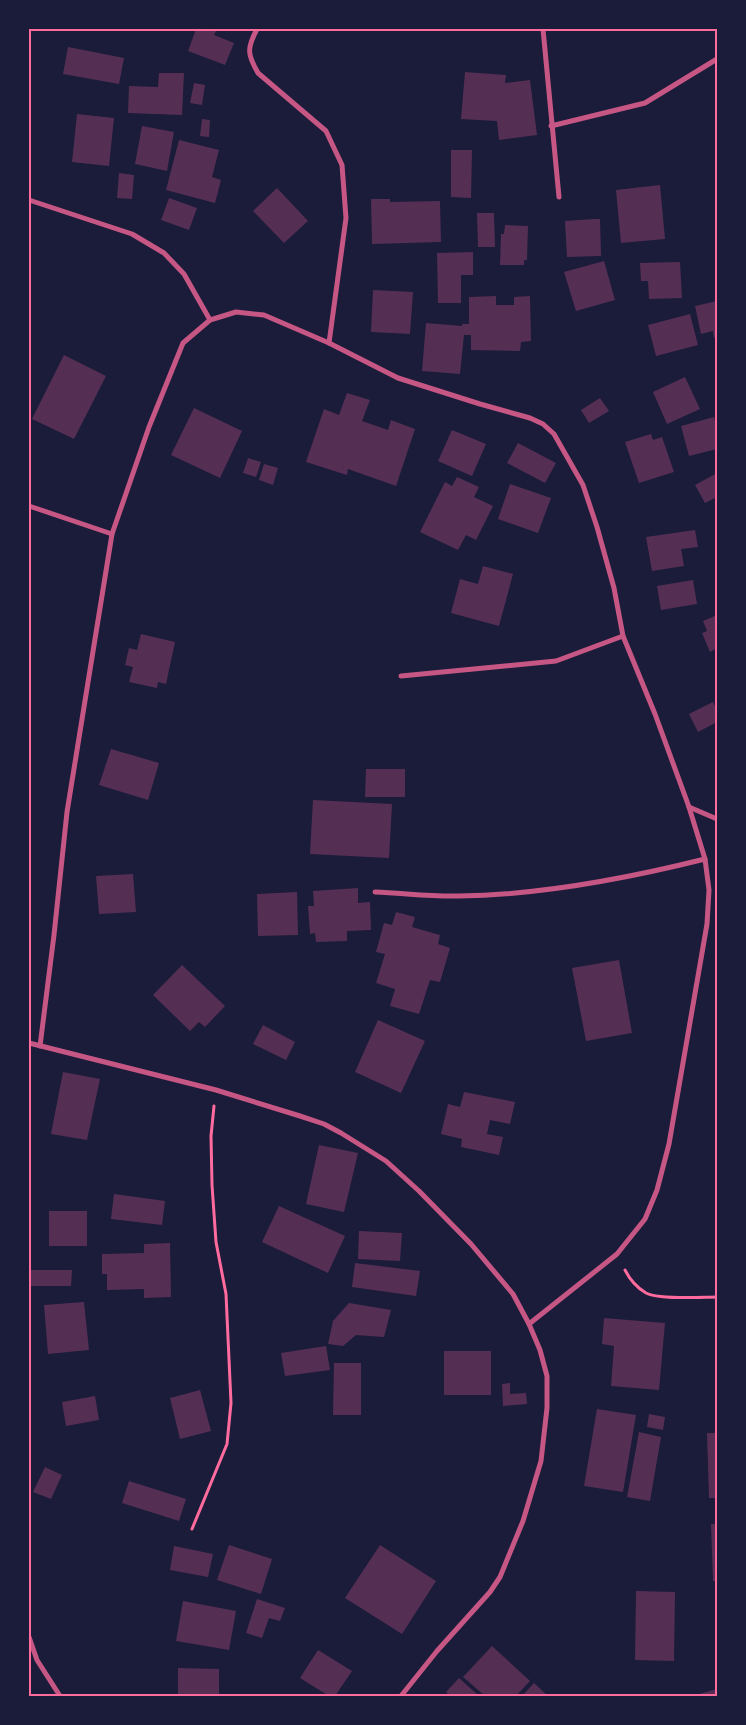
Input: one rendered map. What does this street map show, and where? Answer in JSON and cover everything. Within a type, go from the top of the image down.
[{"type":"street","points":[[257,29],[249,44],[251,60],[258,73],[326,132],[342,165],[346,218],[329,343]]},
{"type":"street","points":[[543,29],[559,198]]},
{"type":"street","points":[[551,126],[645,103],[717,59]]},
{"type":"street","points":[[29,200],[132,234],[164,253],[184,274],[210,320]]},
{"type":"street","points":[[40,1046],[67,812],[112,534],[149,427],[183,343],[210,320],[236,312],[264,315],[329,343],[398,378],[530,418],[543,424],[554,434],[583,485],[614,588],[623,636],[655,714],[689,807],[705,859],[709,890],[707,924],[669,1144],[657,1190],[645,1219],[617,1254],[529,1324]]},
{"type":"street","points":[[29,506],[112,534]]},
{"type":"street","points":[[401,676],[556,661],[623,636]]},
{"type":"street","points":[[689,807],[717,819]]},
{"type":"street","points":[[375,892],[458,896],[523,893],[660,870],[705,859]]},
{"type":"street","points":[[29,1043],[216,1090],[324,1124],[386,1161],[419,1191],[471,1244],[513,1294],[540,1350],[547,1376],[547,1408],[541,1462],[523,1521],[500,1577],[490,1592],[437,1651],[401,1696]]},
{"type":"street","points":[[29,1637],[37,1660],[60,1696]]},
{"type":"path","points":[[192,1529],[227,1444],[231,1403],[231,1368],[226,1294],[216,1242],[212,1185],[211,1136],[216,1090]]},
{"type":"path","points":[[617,1254],[631,1282],[647,1294],[717,1297]]},
{"type":"building","points":[[196,29],[217,29],[214,35],[234,43],[225,65],[188,51]]},
{"type":"building","points":[[68,47],[124,58],[119,84],[63,74]]},
{"type":"building","points":[[465,72],[506,75],[505,83],[530,80],[537,135],[499,140],[497,121],[461,119]]},
{"type":"building","points":[[159,73],[184,73],[182,115],[128,113],[129,86],[158,87]]},
{"type":"building","points":[[194,83],[205,85],[202,105],[190,103]]},
{"type":"building","points":[[77,114],[114,118],[109,166],[72,162]]},
{"type":"building","points":[[202,119],[210,120],[209,137],[200,136]]},
{"type":"building","points":[[142,126],[174,132],[167,171],[135,164]]},
{"type":"building","points":[[179,140],[219,150],[212,177],[221,180],[215,203],[166,190]]},
{"type":"building","points":[[451,150],[472,150],[471,198],[451,197]]},
{"type":"building","points":[[119,173],[134,175],[132,199],[117,198]]},
{"type":"building","points":[[660,185],[665,239],[621,243],[616,190]]},
{"type":"building","points":[[277,188],[308,221],[284,243],[253,211]]},
{"type":"building","points":[[169,198],[197,208],[189,230],[161,220]]},
{"type":"building","points":[[371,199],[390,199],[390,202],[440,201],[441,242],[372,244]]},
{"type":"building","points":[[477,213],[494,213],[495,247],[478,247]]},
{"type":"building","points":[[600,219],[601,256],[567,257],[565,221]]},
{"type":"building","points":[[505,225],[528,226],[527,260],[524,260],[524,265],[500,265],[501,234],[504,234]]},
{"type":"building","points":[[473,252],[473,275],[461,275],[461,303],[438,303],[437,253]]},
{"type":"building","points":[[604,261],[615,300],[576,311],[564,272]]},
{"type":"building","points":[[680,262],[682,298],[649,299],[648,281],[641,281],[640,263]]},
{"type":"building","points":[[373,290],[413,292],[410,334],[371,332]]},
{"type":"building","points":[[496,296],[496,305],[514,305],[514,297],[530,296],[531,341],[521,342],[520,351],[471,350],[471,335],[464,335],[460,374],[422,371],[426,323],[462,326],[462,324],[469,324],[469,297]]},
{"type":"building","points":[[717,301],[717,337],[714,338],[713,331],[701,334],[695,306]]},
{"type":"building","points":[[690,314],[698,345],[656,356],[648,325]]},
{"type":"building","points":[[64,355],[106,376],[74,439],[32,419]]},
{"type":"building","points":[[685,377],[700,409],[667,424],[653,392]]},
{"type":"building","points":[[347,393],[370,400],[362,421],[388,430],[391,420],[415,429],[396,486],[348,469],[347,475],[306,462],[324,409],[339,415]]},
{"type":"building","points":[[600,398],[609,411],[589,423],[581,410]]},
{"type":"building","points":[[194,408],[242,431],[220,478],[171,455]]},
{"type":"building","points":[[714,417],[717,429],[717,449],[689,456],[681,426]]},
{"type":"building","points":[[452,430],[486,444],[472,476],[438,461]]},
{"type":"building","points":[[651,434],[653,440],[662,437],[674,472],[639,483],[625,442]]},
{"type":"building","points":[[518,443],[556,463],[545,483],[507,463]]},
{"type":"building","points":[[248,458],[261,462],[256,477],[243,473]]},
{"type":"building","points":[[264,464],[278,468],[273,485],[259,480]]},
{"type":"building","points":[[717,473],[717,497],[705,503],[695,485]]},
{"type":"building","points":[[457,477],[479,487],[474,497],[493,506],[476,540],[466,535],[458,550],[420,532],[445,482],[452,486]]},
{"type":"building","points":[[510,484],[551,498],[538,533],[498,519]]},
{"type":"building","points":[[695,530],[698,547],[681,549],[684,566],[652,571],[646,537]]},
{"type":"building","points":[[483,566],[513,574],[499,626],[451,613],[460,579],[478,584]]},
{"type":"building","points":[[693,580],[697,604],[661,610],[657,586]]},
{"type":"building","points":[[717,615],[717,648],[710,652],[702,633],[707,631],[703,621]]},
{"type":"building","points":[[141,634],[175,642],[166,684],[158,682],[157,688],[129,682],[133,667],[125,665],[129,648],[137,650]]},
{"type":"building","points":[[713,702],[717,710],[717,722],[698,732],[689,714]]},
{"type":"building","points":[[111,749],[159,763],[148,800],[99,785]]},
{"type":"building","points":[[366,769],[405,769],[405,797],[365,797]]},
{"type":"building","points":[[313,800],[392,804],[389,858],[310,854]]},
{"type":"building","points":[[133,874],[136,912],[99,914],[96,876]]},
{"type":"building","points":[[358,888],[358,903],[370,902],[371,930],[347,931],[347,941],[316,942],[315,933],[310,934],[308,906],[314,906],[313,891]]},
{"type":"building","points":[[297,892],[298,935],[258,936],[257,894]]},
{"type":"building","points":[[396,912],[415,917],[412,927],[440,935],[438,944],[450,948],[440,982],[430,980],[419,1014],[390,1006],[395,989],[376,983],[385,954],[376,952],[384,923],[392,925]]},
{"type":"building","points":[[619,960],[632,1033],[586,1041],[572,968]]},
{"type":"building","points":[[182,965],[225,1006],[205,1027],[199,1022],[190,1031],[153,995]]},
{"type":"building","points":[[378,1020],[425,1041],[401,1093],[355,1072]]},
{"type":"building","points":[[263,1025],[295,1042],[286,1060],[253,1044]]},
{"type":"building","points":[[63,1072],[100,1079],[87,1140],[51,1134]]},
{"type":"building","points":[[464,1092],[515,1102],[510,1124],[490,1120],[487,1134],[503,1137],[499,1155],[461,1147],[462,1139],[441,1134],[448,1104],[460,1107]]},
{"type":"building","points":[[319,1145],[358,1153],[344,1212],[306,1204]]},
{"type":"building","points":[[114,1194],[165,1201],[162,1225],[111,1219]]},
{"type":"building","points":[[279,1206],[345,1236],[328,1273],[262,1242]]},
{"type":"building","points":[[49,1211],[87,1211],[87,1246],[49,1246]]},
{"type":"building","points":[[359,1231],[402,1233],[400,1261],[358,1259]]},
{"type":"building","points":[[170,1243],[171,1297],[144,1298],[144,1289],[107,1290],[107,1274],[102,1274],[102,1254],[144,1253],[144,1244]]},
{"type":"building","points":[[355,1263],[420,1271],[416,1296],[352,1287]]},
{"type":"building","points":[[29,1270],[72,1270],[71,1286],[29,1286]]},
{"type":"building","points":[[84,1302],[89,1350],[48,1354],[44,1305]]},
{"type":"building","points":[[349,1303],[391,1310],[384,1337],[356,1335],[343,1346],[328,1344],[333,1321]]},
{"type":"building","points":[[604,1318],[665,1323],[659,1390],[611,1386],[614,1346],[602,1344]]},
{"type":"building","points":[[326,1346],[330,1370],[285,1376],[281,1353]]},
{"type":"building","points":[[444,1351],[491,1351],[491,1395],[444,1395]]},
{"type":"building","points":[[334,1363],[361,1363],[361,1415],[333,1415]]},
{"type":"building","points":[[510,1383],[510,1394],[526,1393],[527,1404],[503,1406],[502,1384]]},
{"type":"building","points":[[200,1390],[211,1431],[180,1439],[170,1398]]},
{"type":"building","points":[[95,1396],[99,1420],[66,1426],[62,1402]]},
{"type":"building","points":[[597,1409],[636,1415],[623,1492],[584,1486]]},
{"type":"building","points":[[649,1414],[665,1417],[663,1430],[647,1427]]},
{"type":"building","points":[[639,1432],[661,1437],[650,1501],[627,1497]]},
{"type":"building","points":[[707,1433],[717,1433],[717,1498],[709,1498]]},
{"type":"building","points":[[45,1467],[62,1475],[51,1499],[33,1492]]},
{"type":"building","points":[[129,1481],[186,1499],[179,1521],[122,1503]]},
{"type":"building","points":[[711,1524],[717,1524],[717,1581],[713,1581]]},
{"type":"building","points":[[229,1545],[272,1559],[261,1594],[217,1580]]},
{"type":"building","points":[[380,1545],[436,1581],[402,1634],[345,1598]]},
{"type":"building","points":[[174,1546],[213,1554],[208,1577],[170,1570]]},
{"type":"building","points":[[636,1591],[675,1592],[674,1661],[635,1660]]},
{"type":"building","points":[[257,1599],[285,1608],[280,1621],[269,1618],[262,1638],[246,1633]]},
{"type":"building","points":[[183,1601],[236,1611],[229,1650],[176,1641]]},
{"type":"building","points":[[492,1646],[530,1681],[516,1696],[485,1696],[463,1677]]},
{"type":"building","points":[[318,1650],[352,1671],[335,1696],[329,1696],[300,1678]]},
{"type":"building","points":[[178,1668],[219,1669],[219,1696],[178,1696]]},
{"type":"building","points":[[459,1678],[479,1696],[450,1696],[446,1692]]},
{"type":"building","points":[[534,1683],[548,1696],[524,1696]]},
{"type":"building","points":[[717,1689],[717,1696],[692,1696]]}]
